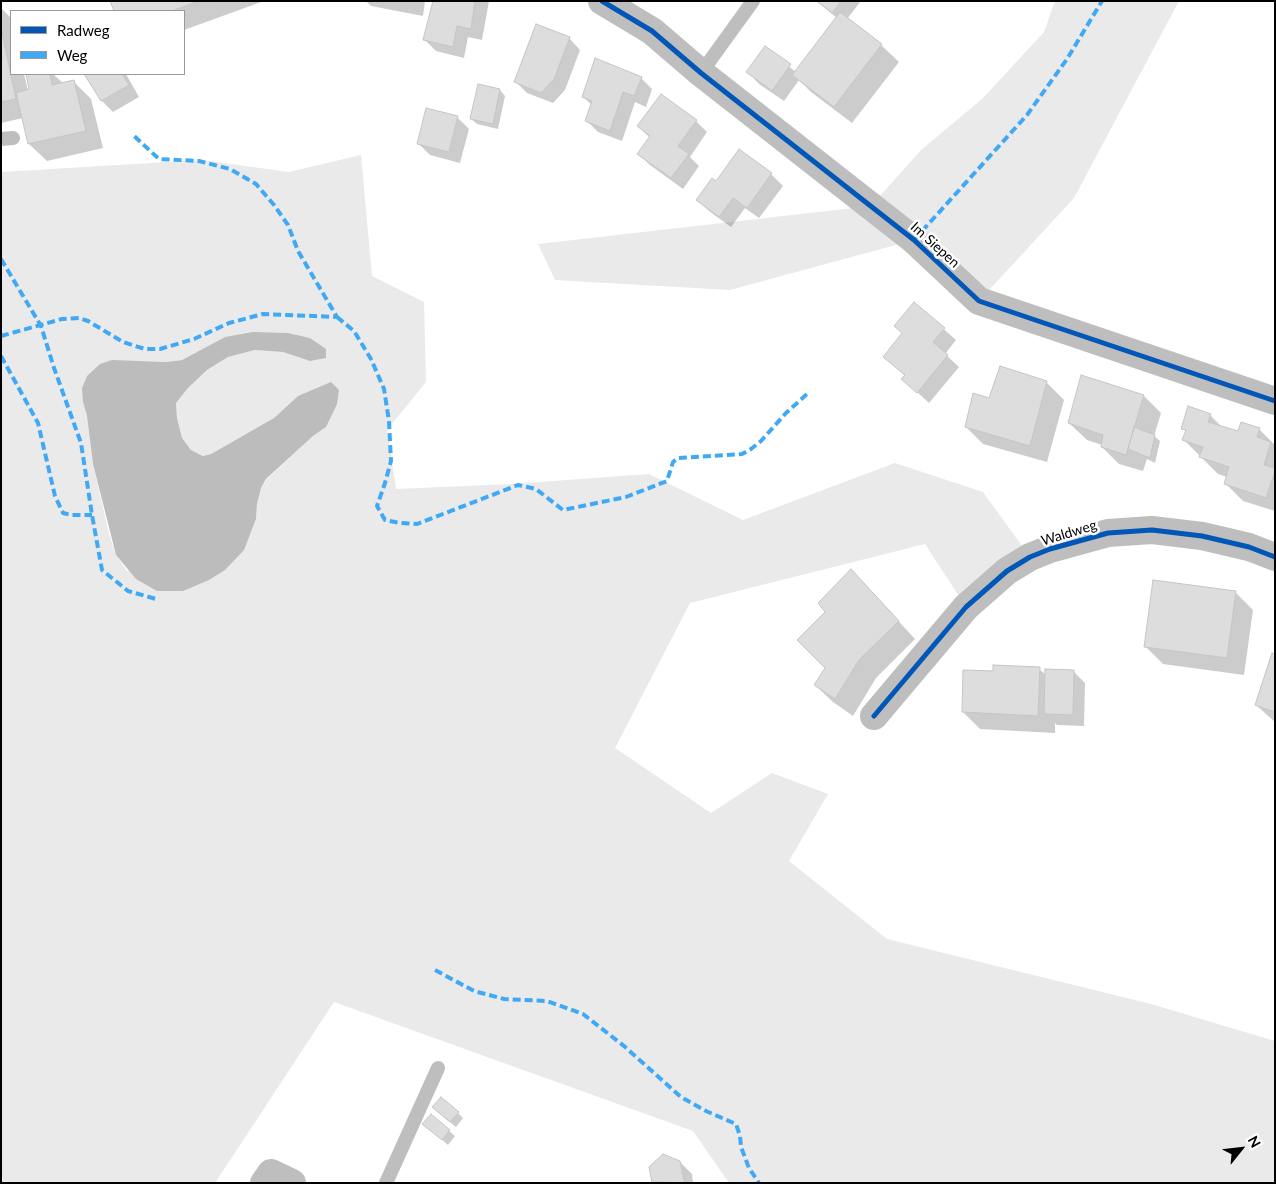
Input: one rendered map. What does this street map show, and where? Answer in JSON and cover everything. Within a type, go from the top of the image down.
[{"type":"street","name":"Im Siepen","points":[[602,1],[652,31],[701,73],[914,240],[979,301],[1275,402]]},
{"type":"street","name":"Waldweg","points":[[874,716],[966,607],[1006,571],[1030,557],[1050,549],[1108,533],[1152,530],[1202,536],[1248,547],[1275,558]]},
{"type":"street","points":[[264,1183],[271,1173],[292,1183]]},
{"type":"lane","points":[[701,73],[753,1]]},
{"type":"lane","points":[[386,1183],[438,1068]]},
{"type":"shaded area","points":[[1055,1],[1179,1],[1074,198],[979,301],[914,240],[730,290],[555,280],[538,244],[871,206],[921,150],[982,99],[1044,32]]},
{"type":"shaded area","points":[[361,155],[372,276],[424,302],[426,382],[387,430],[396,489],[511,484],[649,474],[743,520],[895,463],[983,492],[1030,557],[966,607],[925,544],[690,603],[615,748],[711,813],[772,773],[828,794],[789,861],[887,939],[1151,1004],[1275,1041],[1275,1183],[729,1183],[693,1131],[334,1002],[215,1183],[1,1183],[1,172],[202,160],[289,172]],"holes":[[[288,333],[310,338],[325,349],[310,361],[283,352],[255,350],[228,357],[207,370],[188,388],[176,403],[177,418],[182,438],[191,450],[204,456],[211,454],[274,418],[298,396],[326,427],[313,436],[267,479],[261,488],[256,519],[244,550],[127,571],[116,555],[109,534],[93,464],[87,416],[83,402],[141,361],[166,362],[182,360],[225,337]]]},
{"type":"shaded area","points":[[253,332],[288,333],[310,338],[326,349],[326,358],[310,361],[283,352],[255,350],[228,357],[207,370],[188,388],[176,403],[177,418],[182,438],[191,450],[203,456],[211,454],[274,418],[298,396],[331,382],[339,390],[337,404],[326,427],[313,436],[266,479],[261,488],[257,504],[256,519],[244,550],[225,570],[209,580],[183,591],[157,591],[136,579],[116,555],[93,464],[82,388],[87,376],[100,364],[112,360],[166,362],[182,360],[225,337]]},
{"type":"building","points":[[110,1],[199,1],[175,10],[114,10]]},
{"type":"building","points":[[433,1],[475,1],[471,29],[457,26],[453,47],[423,40]]},
{"type":"building","points":[[817,1],[841,1],[832,13]]},
{"type":"building","points":[[840,12],[882,44],[834,107],[792,75]]},
{"type":"building","points":[[536,24],[570,37],[554,79],[541,93],[514,82]]},
{"type":"building","points":[[1,28],[16,99],[1,102]]},
{"type":"building","points":[[765,46],[791,64],[772,91],[746,72]]},
{"type":"building","points":[[595,58],[642,77],[634,96],[623,92],[610,131],[585,121],[592,101],[582,97]]},
{"type":"building","points":[[26,75],[50,75],[52,85],[74,80],[86,131],[28,144],[16,93],[29,89]]},
{"type":"building","points":[[85,75],[123,75],[129,85],[101,101]]},
{"type":"building","points":[[478,84],[500,89],[493,124],[470,119]]},
{"type":"building","points":[[661,94],[697,120],[678,146],[689,154],[671,178],[637,154],[650,136],[637,126]]},
{"type":"building","points":[[426,108],[458,116],[449,152],[417,144]]},
{"type":"building","points":[[739,149],[772,173],[747,208],[733,198],[719,217],[696,200],[712,178],[716,181]]},
{"type":"building","points":[[914,302],[945,328],[933,342],[948,355],[917,393],[901,379],[905,375],[883,357],[902,333],[894,326]]},
{"type":"building","points":[[1000,366],[1047,381],[1030,446],[965,427],[973,393],[989,398]]},
{"type":"building","points":[[1081,375],[1144,395],[1126,455],[1101,447],[1103,435],[1068,423]]},
{"type":"building","points":[[1188,406],[1211,414],[1208,422],[1238,431],[1241,422],[1260,428],[1257,437],[1271,442],[1264,465],[1275,468],[1266,498],[1224,484],[1229,467],[1199,457],[1203,447],[1182,440],[1186,430],[1181,429]]},
{"type":"building","points":[[1134,427],[1155,435],[1150,458],[1128,449]]},
{"type":"building","points":[[851,569],[899,621],[859,660],[835,699],[814,685],[825,668],[797,640],[825,612],[818,603]]},
{"type":"building","points":[[1153,580],[1236,591],[1227,658],[1144,647]]},
{"type":"building","points":[[1272,653],[1275,654],[1275,712],[1255,705]]},
{"type":"building","points":[[993,665],[1040,667],[1038,716],[962,712],[963,670],[993,671]]},
{"type":"building","points":[[1045,669],[1074,670],[1073,715],[1044,714]]},
{"type":"building","points":[[441,1097],[459,1112],[450,1122],[432,1107]]},
{"type":"building","points":[[431,1114],[450,1130],[442,1140],[422,1124]]},
{"type":"building","points":[[663,1154],[680,1161],[684,1181],[687,1183],[652,1182],[649,1167]]},
{"type":"marked path","points":[[914,240],[1027,115],[1067,59],[1102,1]]},
{"type":"marked path","points":[[1,336],[62,319],[79,318],[88,321],[123,342],[145,349],[160,349],[194,339],[229,323],[263,314],[337,317],[298,251],[288,225],[256,184],[230,169],[199,161],[159,159],[133,135]]},
{"type":"marked path","points":[[1,259],[41,326],[81,443],[102,570],[128,591],[156,599]]},
{"type":"marked path","points":[[337,317],[354,331],[371,359],[384,389],[389,421],[391,461],[377,506],[385,520],[400,523],[417,524],[518,485],[536,489],[563,510],[626,497],[667,481],[673,462],[678,458],[742,454],[751,449],[807,394]]},
{"type":"marked path","points":[[1,356],[38,423],[55,496],[63,513],[92,515]]},
{"type":"marked path","points":[[435,970],[474,991],[504,999],[547,1001],[583,1014],[624,1046],[681,1097],[706,1111],[736,1124],[741,1147],[749,1168],[759,1183]]},
{"type":"cycle path","points":[[602,1],[652,31],[701,73],[914,240],[979,301],[1275,401]]},
{"type":"cycle path","points":[[874,716],[966,607],[1007,571],[1030,557],[1050,549],[1108,533],[1152,530],[1202,536],[1249,547],[1275,557]]}]
